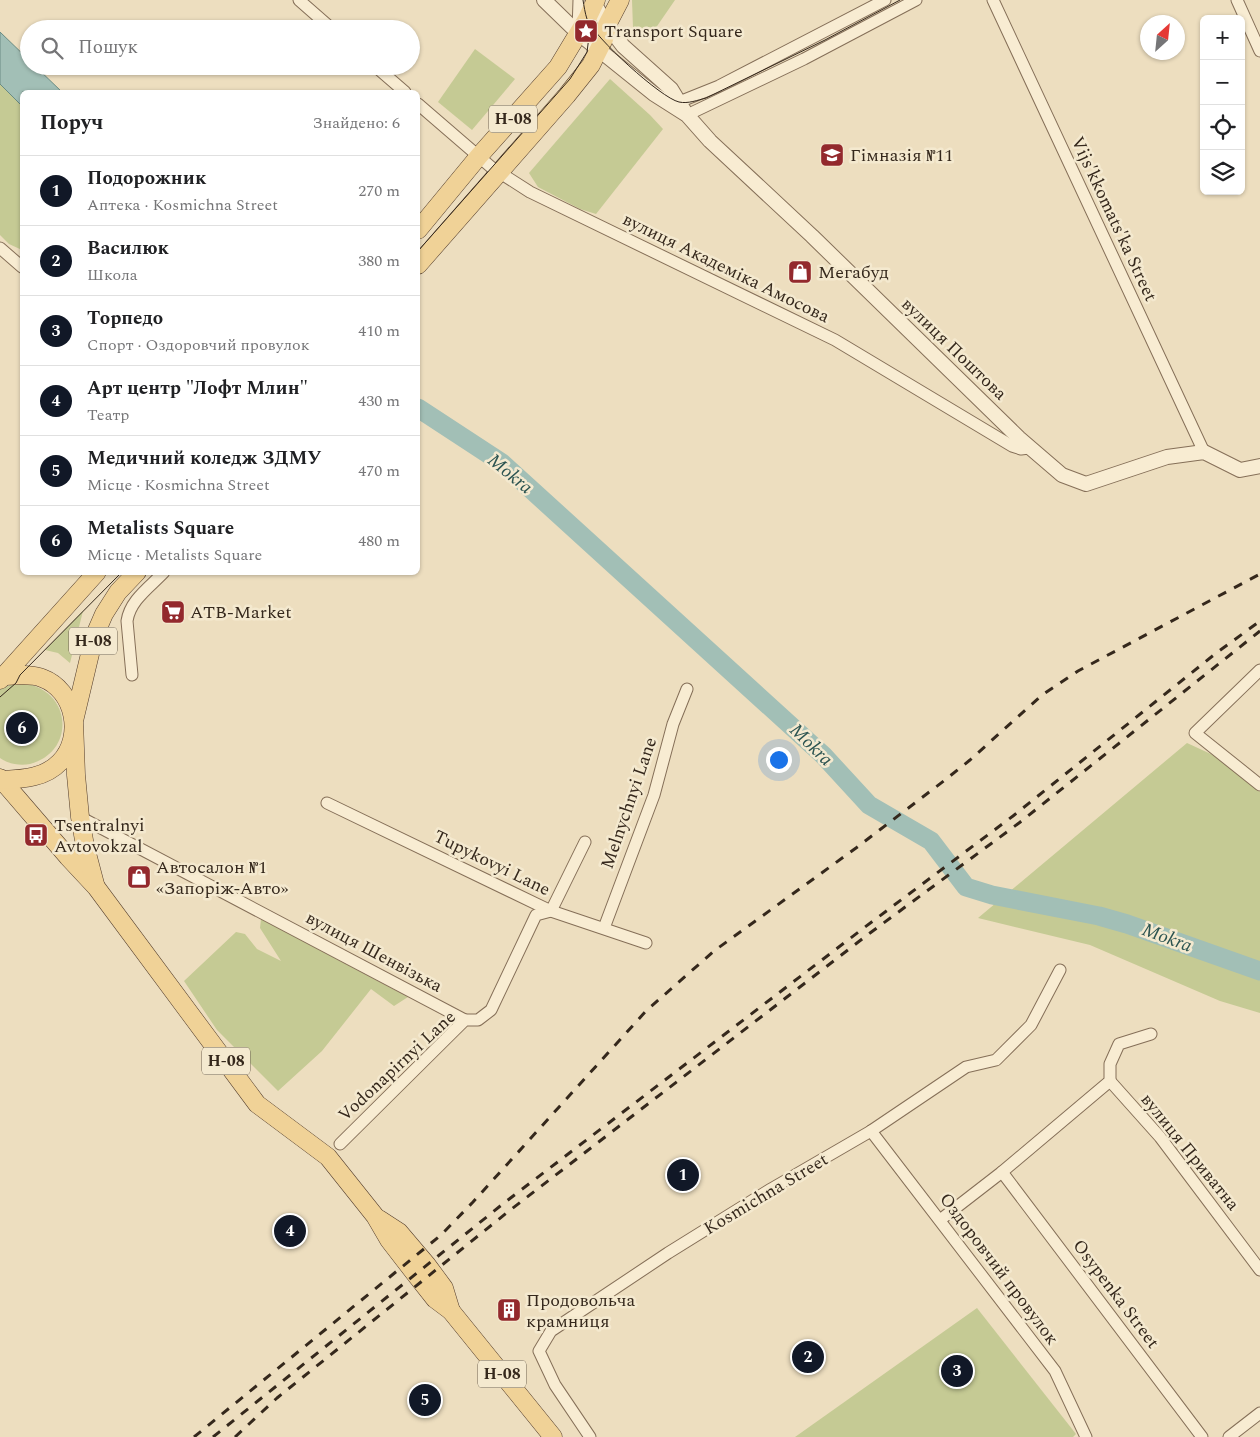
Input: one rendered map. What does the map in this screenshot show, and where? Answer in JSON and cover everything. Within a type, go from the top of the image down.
[{"type":"main road","name":"Н-08","points":[[420,264],[591,65],[607,25],[620,0]]},
{"type":"main road","name":"Н-08","points":[[420,228],[558,67],[578,33],[591,1]]},
{"type":"main road","name":"Н-08","points":[[2,678],[94,575]]},
{"type":"main road","name":"Н-08","points":[[96,887],[85,846],[80,817],[74,721],[94,637],[104,614],[118,592],[134,575]]},
{"type":"main road","points":[[1,779],[21,779],[43,774],[60,762],[72,743],[74,721],[69,703],[58,687],[41,677],[2,678]]},
{"type":"main road","name":"Н-08","points":[[1,779],[96,887],[257,1104],[328,1157],[375,1216],[389,1240],[421,1270],[436,1299],[451,1311],[553,1437]]},
{"type":"street","points":[[299,0],[322,20]]},
{"type":"street","points":[[544,0],[578,33],[654,94],[672,98],[719,86],[885,0]]},
{"type":"street","points":[[686,115],[804,59],[916,0]]},
{"type":"street","name":"Vijsʹkkomatsʹka Street","points":[[992,0],[1204,452]]},
{"type":"street","points":[[1236,0],[1260,51]]},
{"type":"street","points":[[591,1],[623,46],[672,98]]},
{"type":"street","points":[[385,75],[403,90]]},
{"type":"street","name":"вулиця Поштова","points":[[672,98],[710,141],[812,236],[1029,448],[1062,476],[1086,484],[1168,456],[1204,452]]},
{"type":"street","name":"вулиця Академіка Амосова","points":[[420,106],[498,172],[522,188],[834,340],[1012,446],[1021,449],[1029,448]]},
{"type":"street","points":[[0,248],[20,266]]},
{"type":"street","points":[[1204,452],[1240,470],[1260,466]]},
{"type":"street","points":[[132,674],[127,621],[128,613],[132,604],[161,575]]},
{"type":"street","points":[[1260,670],[1195,733],[1260,785]]},
{"type":"street","name":"Melnychnyi Lane","points":[[604,928],[654,794],[673,724],[687,689]]},
{"type":"street","name":"Tupykovyi Lane","points":[[327,803],[552,910],[646,943]]},
{"type":"street","name":"вулиця Шенвізька","points":[[80,817],[465,1020]]},
{"type":"street","points":[[552,910],[585,842]]},
{"type":"street","name":"Vodonapirnyi Lane","points":[[340,1144],[465,1020],[478,1020],[491,1010],[536,915],[552,910]]},
{"type":"street","name":"Kosmichna Street","points":[[590,1437],[555,1385],[539,1351],[551,1331],[668,1253],[771,1189],[871,1132],[966,1067],[996,1060],[1031,1025],[1060,970]]},
{"type":"street","points":[[940,1220],[1002,1172],[1110,1081],[1110,1064],[1119,1044],[1151,1034]]},
{"type":"street","name":"вулиця Приватна","points":[[1110,1081],[1160,1138],[1260,1270]]},
{"type":"street","name":"Оздоровчий провулок","points":[[871,1132],[1055,1371],[1086,1437]]},
{"type":"street","name":"Osypenka Street","points":[[1002,1172],[1202,1437]]},
{"type":"street","points":[[1229,1437],[1260,1413]]},
{"type":"green space","points":[[632,0],[675,0],[653,32],[633,28]]},
{"type":"green space","points":[[475,49],[515,79],[472,130],[438,102]]},
{"type":"green space","points":[[610,79],[663,129],[596,214],[580,209],[538,187],[529,173]]},
{"type":"green space","points":[[0,84],[20,104],[20,249],[9,244],[0,235]]},
{"type":"green space","points":[[83,611],[70,663],[58,653],[45,650]]},
{"type":"green space","points":[[16,683],[34,686],[48,694],[58,705],[62,719],[62,733],[56,746],[46,757],[30,764],[22,765],[7,762],[0,758],[0,690]]},
{"type":"green space","points":[[1187,743],[1213,755],[1260,792],[1260,1013],[1220,1001],[1090,945],[978,918]]},
{"type":"green space","points":[[261,919],[408,997],[394,1006],[371,989],[322,1051],[278,1091],[217,1030],[184,981],[236,932],[245,934],[257,949],[281,961],[260,928]]},
{"type":"green space","points":[[977,1308],[1076,1434],[1073,1437],[795,1437]]},
{"type":"water","points":[[0,32],[20,51],[20,75],[44,75],[60,90],[20,90],[20,104],[0,84]]},
{"type":"waterway","name":"Mokra","points":[[420,409],[502,463],[823,755],[869,805],[931,841],[966,887],[992,895],[1099,916],[1260,971]]},
{"type":"tram line","points":[[583,0],[587,19],[592,28],[614,52],[658,90],[679,102],[693,102],[706,98],[825,40],[900,0]]},
{"type":"tram line","points":[[420,249],[570,79],[587,52],[591,21]]},
{"type":"tram line","points":[[0,697],[16,683],[20,675],[119,575]]},
{"type":"railway","points":[[194,1437],[441,1235],[646,1011],[714,951],[856,848],[945,780],[1042,695],[1078,671],[1260,574]]},
{"type":"railway","points":[[213,1437],[504,1203],[1013,816],[1215,654],[1260,621]]},
{"type":"railway","points":[[235,1437],[277,1398],[509,1211],[870,933],[1019,823],[1260,631]]},
{"type":"place","name":"Transport Square","points":[[586,31]]},
{"type":"place","name":"Гімназія №11","points":[[832,155]]},
{"type":"place","name":"Мегабуд","points":[[800,272]]},
{"type":"place","name":"ATB-Market","points":[[173,612]]},
{"type":"place","name":"Metalists Square","points":[[22,728]]},
{"type":"place","name":"Tsentralnyi Avtovokzal","points":[[36,835]]},
{"type":"place","name":"Автосалон №1 «Запоріж-Авто»","points":[[139,877]]},
{"type":"place","name":"Подорожник","points":[[683,1175]]},
{"type":"place","name":"Арт центр \"Лофт Млин\"","points":[[290,1231]]},
{"type":"place","name":"Продовольча крамниця","points":[[509,1310]]},
{"type":"place","name":"Василюк","points":[[808,1357]]},
{"type":"place","name":"Торпедо","points":[[957,1371]]},
{"type":"place","name":"Медичний коледж ЗДМУ","points":[[425,1400]]}]
